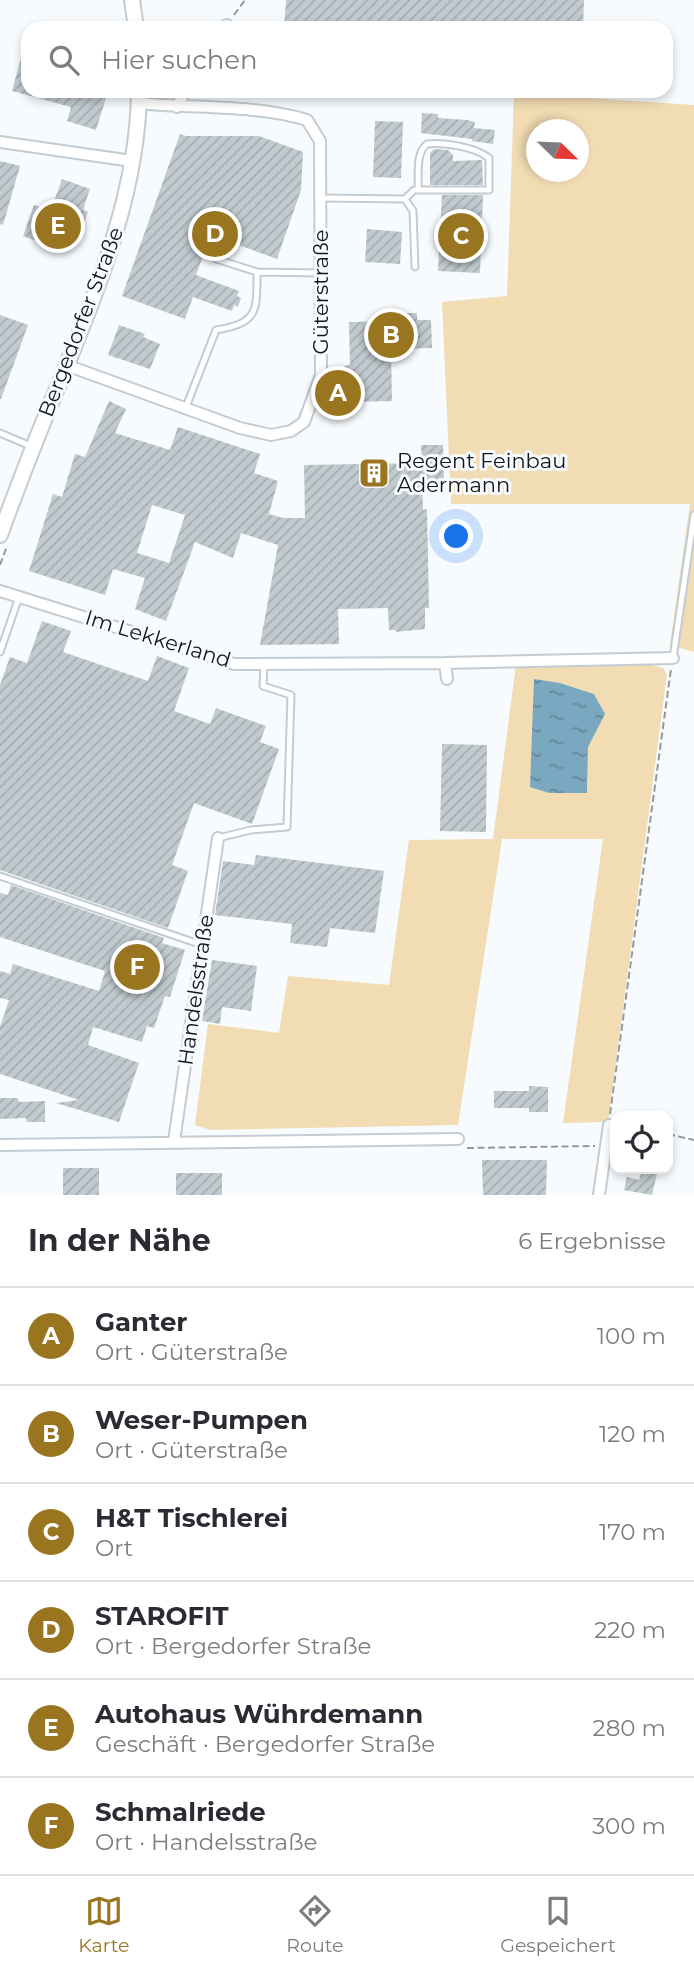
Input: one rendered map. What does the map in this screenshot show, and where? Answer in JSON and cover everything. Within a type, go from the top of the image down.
[{"type":"street","points":[[132,0],[135,21]]},
{"type":"street","name":"Bergedorfer Straße","points":[[0,535],[109,258],[132,162],[139,98]]},
{"type":"street","name":"Güterstraße","points":[[66,365],[240,428],[271,435],[291,431],[304,422],[321,375],[320,141],[307,120],[279,112],[177,107],[143,98]]},
{"type":"street","points":[[177,107],[181,98]]},
{"type":"street","points":[[0,142],[132,162]]},
{"type":"street","name":"Im Lekkerland","points":[[0,591],[234,664],[673,658]]},
{"type":"street","points":[[445,663],[447,679]]},
{"type":"street","name":"Handelsstraße","points":[[174,1141],[218,838]]},
{"type":"street","points":[[599,1195],[609,1125]]},
{"type":"street","points":[[0,1145],[458,1139]]},
{"type":"lane","points":[[321,198],[405,199],[414,190],[418,190],[489,190],[489,158],[484,154],[452,145],[427,144],[419,154],[418,190]]},
{"type":"lane","points":[[405,199],[413,211],[415,267]]},
{"type":"lane","points":[[216,259],[257,272],[321,274]]},
{"type":"lane","points":[[186,409],[216,330],[236,327],[249,318],[256,307],[257,272]]},
{"type":"lane","points":[[0,433],[33,447]]},
{"type":"lane","points":[[673,658],[694,515]]},
{"type":"lane","points":[[0,652],[19,597]]},
{"type":"lane","points":[[218,838],[251,830],[287,827],[291,695],[263,686],[264,664]]},
{"type":"lane","points":[[0,876],[203,945]]},
{"type":"path","points":[[230,21],[245,0]]},
{"type":"path","points":[[609,1125],[673,658]]},
{"type":"path","points":[[673,1135],[694,1140]]},
{"type":"path","points":[[458,1139],[458,1148],[606,1146]]},
{"type":"shaded area","points":[[514,98],[589,98],[694,105],[694,652],[670,645],[690,504],[451,504],[442,302],[507,296]]},
{"type":"shaded area","points":[[648,664],[663,668],[667,674],[608,1122],[563,1123],[603,839],[502,839],[458,1125],[210,1130],[195,1125],[208,1024],[279,1033],[288,976],[389,985],[409,840],[493,839],[516,665]],"holes":[[[544,682],[560,683],[594,694],[602,712],[602,718],[588,746],[587,792],[531,787],[532,760]]]},
{"type":"water","points":[[534,679],[560,683],[594,694],[605,714],[588,747],[587,793],[549,793],[530,787]]},
{"type":"building","points":[[286,0],[584,0],[583,21],[284,21]]},
{"type":"building","points":[[21,58],[21,93],[12,91]]},
{"type":"building","points":[[38,98],[106,98],[96,130],[67,121],[71,107]]},
{"type":"building","points":[[422,113],[438,114],[438,118],[467,120],[475,122],[474,128],[495,130],[493,144],[421,133]]},
{"type":"building","points":[[375,121],[403,122],[401,178],[373,177]]},
{"type":"building","points":[[180,134],[259,136],[303,152],[301,190],[277,259],[233,243],[206,248],[196,275],[239,291],[237,296],[241,298],[238,307],[234,305],[232,311],[193,297],[185,319],[122,296]]},
{"type":"building","points":[[434,149],[448,150],[453,155],[453,161],[482,160],[483,185],[430,185],[430,153]]},
{"type":"building","points":[[0,161],[20,166],[3,225],[0,224]]},
{"type":"building","points":[[62,179],[90,189],[83,210],[88,212],[84,223],[79,221],[68,252],[23,236],[34,205],[51,210]]},
{"type":"building","points":[[442,195],[483,195],[480,273],[438,271]]},
{"type":"building","points":[[367,229],[402,232],[400,264],[365,262]]},
{"type":"building","points":[[401,313],[417,313],[417,320],[431,320],[432,348],[391,349],[392,401],[345,402],[344,366],[350,365],[349,322],[401,321]]},
{"type":"building","points":[[0,315],[28,325],[1,399],[0,399]]},
{"type":"building","points":[[119,325],[145,334],[143,337],[160,344],[150,369],[108,355]]},
{"type":"building","points":[[109,401],[126,409],[115,433],[170,450],[178,427],[260,454],[254,473],[278,481],[269,514],[283,518],[305,518],[304,465],[422,463],[421,445],[443,445],[444,481],[422,481],[423,510],[427,509],[429,608],[425,608],[425,629],[396,632],[389,630],[388,608],[338,609],[339,644],[260,645],[278,545],[241,533],[233,558],[195,542],[166,621],[135,609],[145,578],[113,569],[105,595],[29,571],[53,494],[62,497],[75,454],[85,457]],"holes":[[[152,505],[185,515],[169,563],[137,553]]]},
{"type":"building","points":[[42,621],[71,631],[63,652],[148,681],[157,656],[189,668],[174,711],[210,724],[216,708],[266,726],[260,742],[279,749],[252,824],[194,803],[172,865],[188,871],[168,928],[0,870],[0,685],[10,657],[27,663]]},
{"type":"building","points":[[442,744],[487,745],[486,832],[440,831]]},
{"type":"building","points":[[256,855],[384,871],[375,933],[330,928],[327,947],[290,943],[292,924],[215,915],[223,861],[254,865]]},
{"type":"building","points":[[11,885],[164,938],[162,943],[185,950],[170,997],[165,996],[154,1028],[147,1026],[142,1042],[93,1027],[88,1045],[139,1063],[119,1122],[56,1103],[79,1100],[0,1074],[0,1027],[9,1000],[0,998],[0,971],[10,974],[13,964],[99,991],[105,971],[0,937],[0,893],[8,895]]},
{"type":"building","points":[[212,960],[257,966],[251,1011],[222,1007],[220,1024],[202,1021]]},
{"type":"building","points":[[529,1086],[548,1087],[548,1112],[529,1112],[529,1108],[494,1108],[494,1091],[529,1091]]},
{"type":"building","points":[[0,1098],[18,1098],[19,1102],[45,1101],[45,1122],[27,1122],[26,1118],[0,1119]]},
{"type":"building","points":[[482,1160],[547,1160],[546,1195],[483,1195]]},
{"type":"building","points":[[63,1168],[99,1168],[99,1195],[63,1195]]},
{"type":"building","points":[[176,1173],[222,1173],[222,1195],[176,1195]]},
{"type":"building","points":[[641,1174],[657,1174],[652,1195],[624,1190],[627,1177],[639,1180]]},
{"type":"place","name":"Autohaus Wührdemann","points":[[58,226]]},
{"type":"place","name":"STAROFIT","points":[[215,234]]},
{"type":"place","name":"H&T Tischlerei","points":[[461,236]]},
{"type":"place","name":"Weser-Pumpen","points":[[391,335]]},
{"type":"place","name":"Ganter","points":[[338,393]]},
{"type":"place","name":"Regent Feinbau Adermann","points":[[374,473]]},
{"type":"place","name":"Schmalriede","points":[[137,967]]}]
